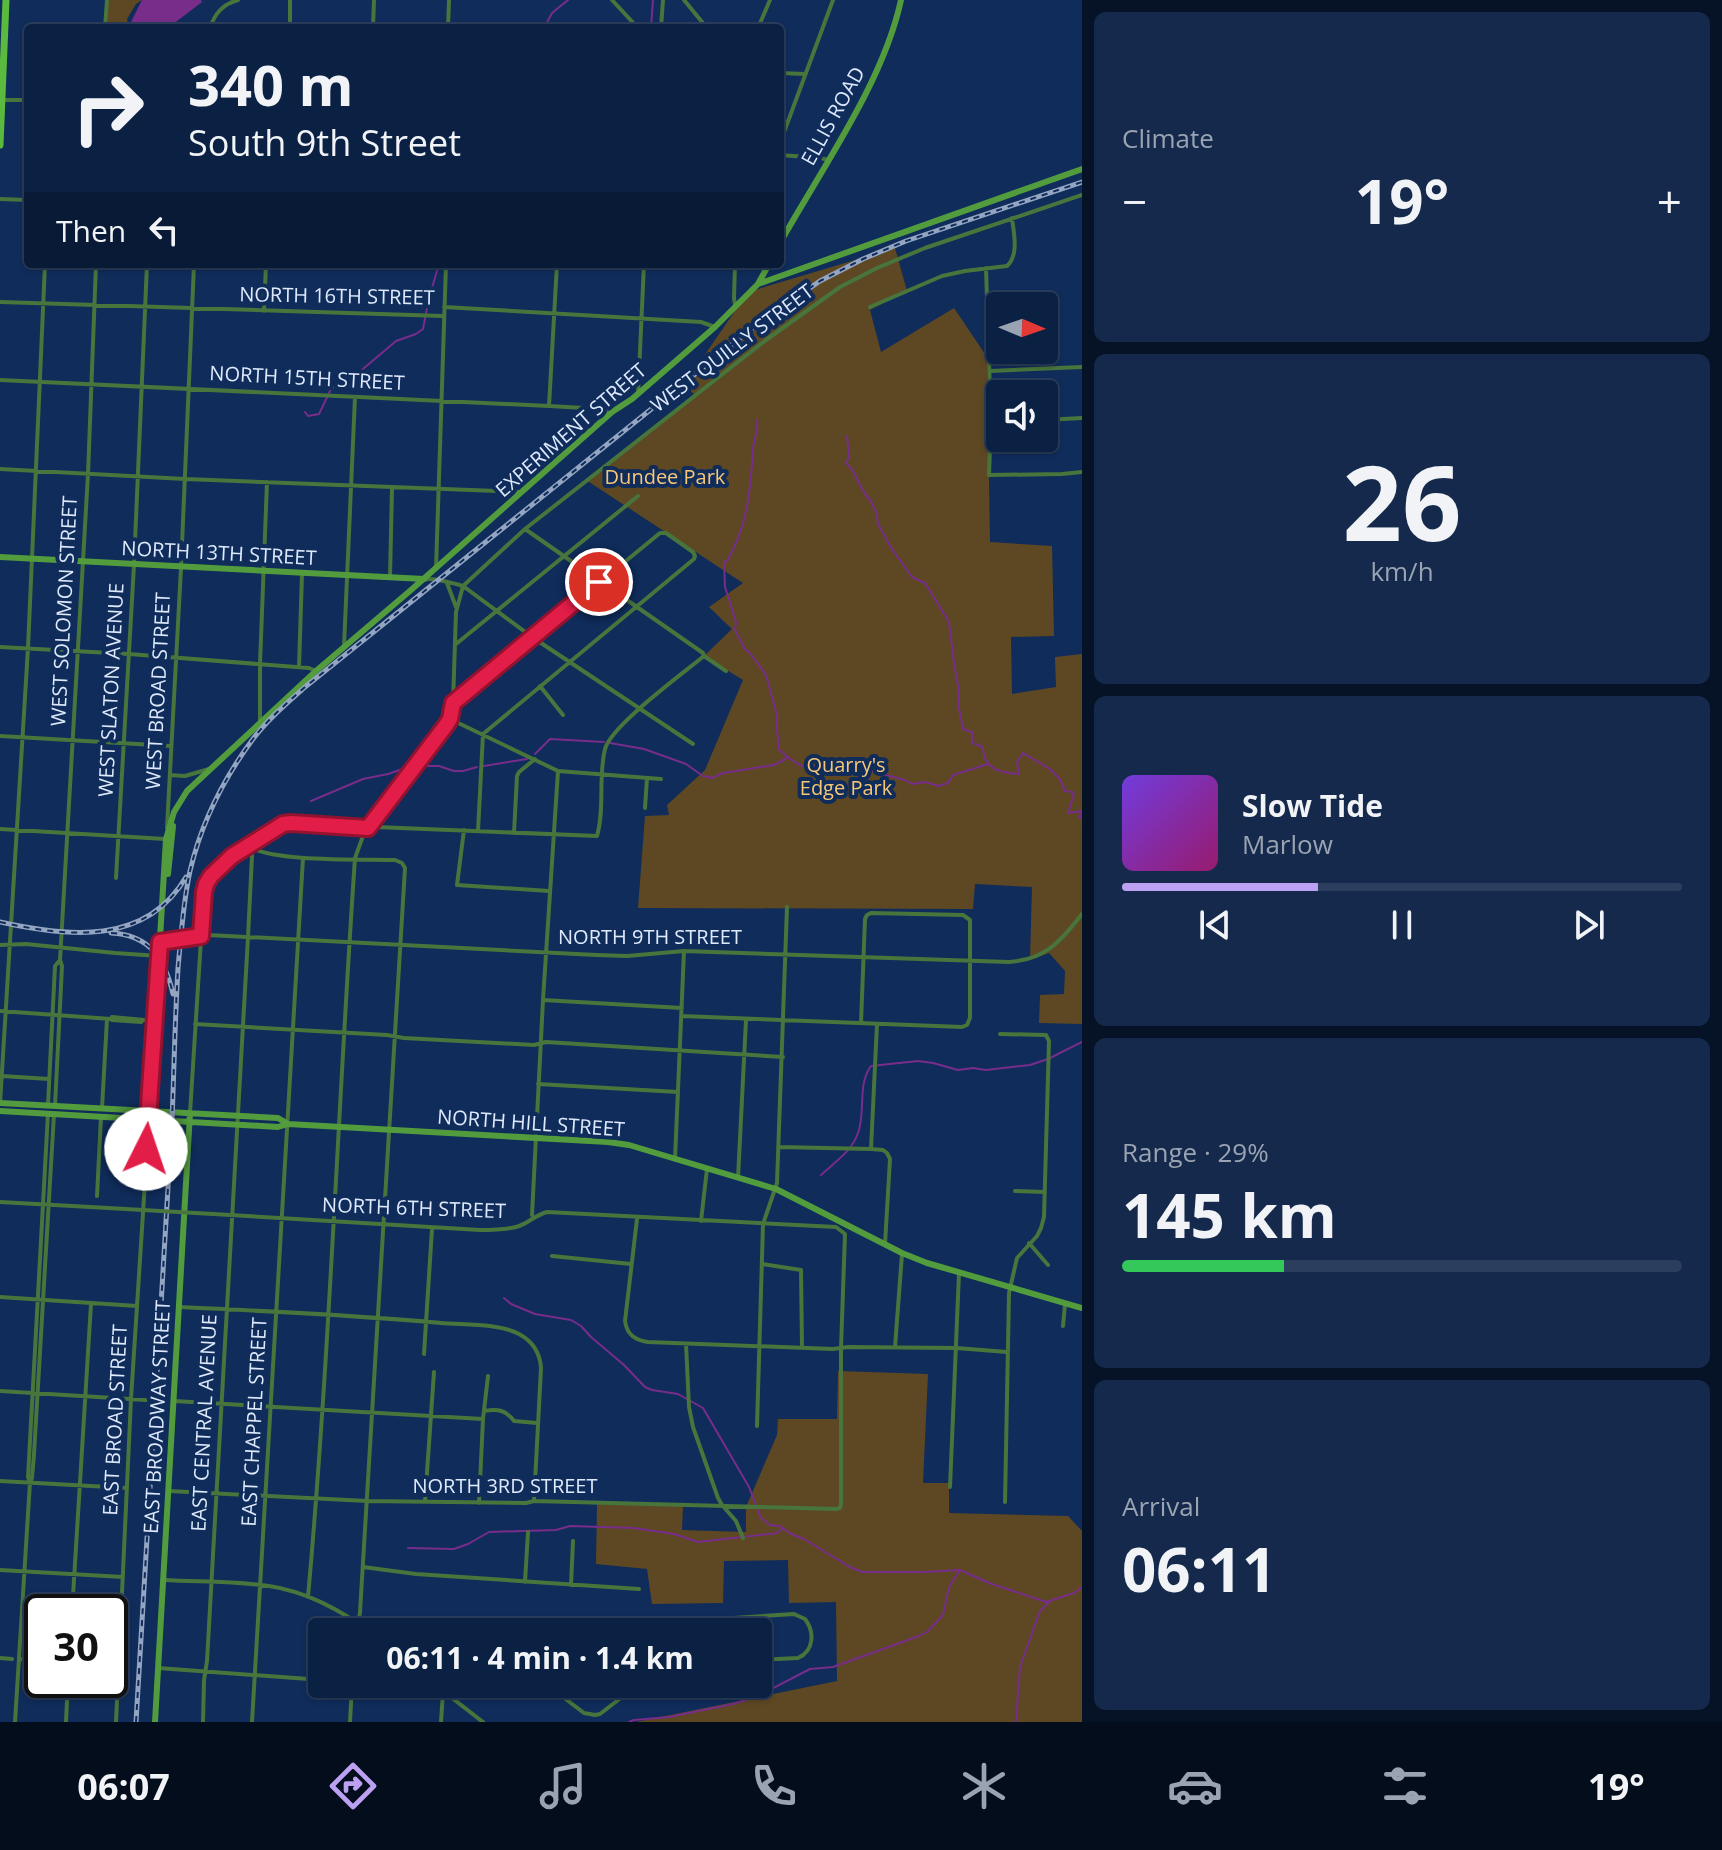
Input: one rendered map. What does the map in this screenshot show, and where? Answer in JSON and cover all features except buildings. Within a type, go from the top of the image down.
[{"type":"main road","points":[[0,145],[6,0]]},
{"type":"main road","name":"ELLIS ROAD","points":[[784,235],[855,113],[879,65],[896,24],[901,0]]},
{"type":"main road","name":"EXPERIMENT STREET","points":[[166,839],[174,812],[196,782],[316,671],[612,412],[638,394],[715,327],[758,284],[1082,169]]},
{"type":"main road","points":[[758,284],[767,268]]},
{"type":"main road","name":"NORTH 13TH STREET","points":[[0,557],[424,579]]},
{"type":"main road","points":[[163,901],[171,864],[174,812]]},
{"type":"main road","name":"WEST BROAD STREET","points":[[149,1120],[166,839]]},
{"type":"main road","points":[[0,1106],[278,1118],[288,1124]]},
{"type":"main road","name":"NORTH HILL STREET","points":[[0,1106],[51,1114],[278,1127],[288,1124],[339,1126],[629,1145],[776,1189],[927,1263],[1082,1308]]},
{"type":"main road","name":"EAST BROADWAY STREET","points":[[155,1722],[190,1113]]},
{"type":"street","points":[[105,24],[107,0]]},
{"type":"street","points":[[212,24],[219,10],[238,0]]},
{"type":"street","points":[[290,0],[290,24]]},
{"type":"street","points":[[373,24],[374,0]]},
{"type":"street","points":[[448,24],[449,0]]},
{"type":"street","points":[[612,0],[634,24]]},
{"type":"street","points":[[661,24],[663,0]]},
{"type":"street","points":[[684,0],[704,24]]},
{"type":"street","points":[[760,24],[770,0]]},
{"type":"street","points":[[784,132],[833,0]]},
{"type":"street","points":[[784,73],[805,74]]},
{"type":"street","points":[[1,100],[24,100]]},
{"type":"street","points":[[784,155],[828,160]]},
{"type":"street","name":"WEST QUILLY STREET","points":[[463,586],[525,529],[766,340],[840,287],[903,257],[1082,195]]},
{"type":"street","points":[[0,199],[24,200]]},
{"type":"street","points":[[870,307],[942,276],[1007,266],[1015,257],[1012,218]]},
{"type":"street","points":[[0,1106],[3,1012],[28,648],[45,268]]},
{"type":"street","name":"WEST SOLOMON STREET","points":[[51,1106],[60,1015],[60,960],[88,474],[96,268]]},
{"type":"street","name":"WEST SLATON AVENUE","points":[[116,878],[147,268]]},
{"type":"street","name":"WEST BROAD STREET","points":[[166,839],[194,268]]},
{"type":"street","points":[[264,311],[266,268]]},
{"type":"street","points":[[444,307],[446,268]]},
{"type":"street","points":[[549,406],[557,268]]},
{"type":"street","points":[[638,394],[644,268]]},
{"type":"street","points":[[735,268],[736,307]]},
{"type":"street","points":[[986,268],[990,380]]},
{"type":"street","name":"NORTH 16TH STREET","points":[[0,302],[443,316],[444,307],[701,322],[715,327]]},
{"type":"street","points":[[436,578],[443,316]]},
{"type":"street","points":[[990,371],[1082,367]]},
{"type":"street","name":"NORTH 15TH STREET","points":[[0,380],[549,406],[612,412]]},
{"type":"street","points":[[345,648],[355,397]]},
{"type":"street","points":[[1058,420],[1082,419]]},
{"type":"street","points":[[990,452],[989,475],[1082,472]]},
{"type":"street","points":[[0,469],[522,492]]},
{"type":"street","points":[[260,724],[267,482]]},
{"type":"street","points":[[390,577],[393,487]]},
{"type":"street","points":[[456,644],[638,496]]},
{"type":"street","points":[[525,529],[726,671]]},
{"type":"street","points":[[453,703],[660,533],[666,533],[693,552],[695,556],[483,734],[478,831]]},
{"type":"street","points":[[299,667],[302,573]]},
{"type":"street","name":"NORTH 13TH STREET","points":[[424,579],[436,578],[463,586],[532,637],[693,744]]},
{"type":"street","points":[[447,583],[457,608]]},
{"type":"street","points":[[308,1597],[355,858],[368,828],[450,719],[457,608],[463,586]]},
{"type":"street","points":[[0,647],[129,654],[299,667],[316,671]]},
{"type":"street","points":[[190,1113],[206,884],[232,856],[276,826],[291,823],[597,836],[607,742],[640,709],[704,656]]},
{"type":"street","points":[[540,686],[563,715]]},
{"type":"street","points":[[450,719],[558,771],[661,779]]},
{"type":"street","points":[[0,736],[171,746]]},
{"type":"street","points":[[514,833],[517,776],[535,759]]},
{"type":"street","points":[[170,775],[185,776],[212,768]]},
{"type":"street","points":[[533,1217],[545,953],[558,771]]},
{"type":"street","points":[[185,776],[196,782]]},
{"type":"street","points":[[645,808],[647,778]]},
{"type":"street","points":[[0,829],[166,839]]},
{"type":"street","points":[[464,830],[457,885],[549,891]]},
{"type":"street","points":[[250,846],[256,852],[303,858],[395,860],[405,868],[359,1618]]},
{"type":"street","name":"EAST CENTRAL AVENUE","points":[[203,1722],[248,937],[250,846]]},
{"type":"street","name":"EAST CHAPPEL STREET","points":[[252,1722],[303,858]]},
{"type":"street","points":[[757,1426],[763,1224],[776,1189],[780,1147],[787,907]]},
{"type":"street","name":"NORTH 9TH STREET","points":[[160,942],[201,936],[248,937],[627,956],[684,951],[1009,962],[1032,959],[1045,953],[1082,914]]},
{"type":"street","points":[[682,1016],[962,1027],[967,1025],[970,1018],[970,920],[963,915],[867,915],[861,1023]]},
{"type":"street","points":[[0,945],[159,956]]},
{"type":"street","points":[[675,1159],[684,951]]},
{"type":"street","name":"WEST SOLOMON STREET","points":[[51,1114],[52,1015],[55,966],[60,960]]},
{"type":"street","points":[[543,1000],[682,1008]]},
{"type":"street","points":[[3,1012],[155,1021]]},
{"type":"street","points":[[97,1196],[109,1019]]},
{"type":"street","points":[[738,1178],[746,1019]]},
{"type":"street","points":[[195,1024],[783,1057]]},
{"type":"street","points":[[871,1149],[877,1024]]},
{"type":"street","points":[[1000,1034],[1046,1035],[1049,1041],[1045,1192],[1041,1228],[1017,1258],[1009,1287],[1005,1502]]},
{"type":"street","points":[[1,1076],[49,1079]]},
{"type":"street","points":[[538,1084],[678,1092]]},
{"type":"street","points":[[35,1392],[36,1299],[51,1114]]},
{"type":"street","points":[[15,1722],[28,1477],[49,1205],[51,1114]]},
{"type":"street","name":"EAST BROAD STREET","points":[[122,1594],[149,1120]]},
{"type":"street","points":[[780,1147],[871,1149],[887,1153],[890,1159],[885,1244]]},
{"type":"street","points":[[701,1221],[707,1169]]},
{"type":"street","points":[[1015,1191],[1045,1192]]},
{"type":"street","name":"NORTH 6TH STREET","points":[[0,1202],[432,1228],[516,1227],[547,1212],[836,1227],[845,1234],[841,1348]]},
{"type":"street","points":[[637,1217],[625,1321],[630,1335],[638,1340],[802,1348],[956,1348],[1007,1352]]},
{"type":"street","points":[[424,1354],[432,1228]]},
{"type":"street","points":[[1029,1243],[1048,1265]]},
{"type":"street","points":[[895,1347],[902,1253]]},
{"type":"street","points":[[552,1256],[631,1264]]},
{"type":"street","points":[[762,1264],[801,1270],[802,1348]]},
{"type":"street","points":[[950,1487],[959,1273]]},
{"type":"street","points":[[0,1297],[137,1306]]},
{"type":"street","points":[[73,1594],[91,1304]]},
{"type":"street","points":[[1063,1326],[1065,1304]]},
{"type":"street","points":[[179,1307],[379,1317],[502,1328],[522,1335],[532,1343],[541,1368],[534,1501]]},
{"type":"street","points":[[686,1343],[693,1427],[722,1505],[736,1521],[743,1538]]},
{"type":"street","name":"NORTH 3RD STREET","points":[[169,1491],[367,1501],[534,1501],[840,1508],[841,1348]]},
{"type":"street","points":[[425,1501],[434,1372]]},
{"type":"street","points":[[479,1503],[488,1376]]},
{"type":"street","points":[[0,1391],[146,1400]]},
{"type":"street","points":[[174,1401],[483,1419]]},
{"type":"street","points":[[484,1411],[505,1411],[514,1421],[538,1423]]},
{"type":"street","points":[[0,1481],[127,1488]]},
{"type":"street","points":[[525,1582],[528,1532]]},
{"type":"street","points":[[571,1585],[573,1541]]},
{"type":"street","points":[[363,1567],[416,1574],[639,1589]]},
{"type":"street","points":[[0,1570],[123,1577]]},
{"type":"street","points":[[164,1580],[261,1585],[287,1590],[349,1618]]},
{"type":"street","points":[[733,1618],[794,1614],[805,1619],[812,1632],[803,1657],[772,1659]]},
{"type":"street","points":[[0,1658],[12,1659]]},
{"type":"street","points":[[19,1659],[24,1659]]},
{"type":"street","points":[[158,1668],[308,1679]]},
{"type":"street","points":[[66,1722],[67,1698]]},
{"type":"street","name":"EAST BROAD STREET","points":[[116,1722],[117,1698]]},
{"type":"street","points":[[350,1722],[351,1698]]},
{"type":"street","points":[[441,1722],[443,1698]]},
{"type":"street","points":[[451,1698],[483,1722]]},
{"type":"street","points":[[565,1698],[589,1715],[600,1714],[622,1698]]},
{"type":"green space","points":[[107,0],[142,0],[127,19],[128,24],[105,24]]},
{"type":"green space","name":"Quarry's Edge Park","points":[[895,248],[907,291],[870,310],[881,352],[954,308],[986,356],[990,542],[1052,546],[1054,636],[1011,637],[1012,694],[1056,687],[1055,657],[1082,654],[1082,1024],[1039,1023],[1040,995],[1064,994],[1065,971],[1049,953],[1030,960],[1032,887],[975,884],[973,909],[638,908],[645,816],[669,815],[667,805],[705,770],[743,680],[704,656],[732,629],[709,607],[743,583],[586,480],[695,395],[684,385],[748,292]]},
{"type":"green space","points":[[838,1371],[928,1374],[923,1483],[949,1483],[949,1513],[1068,1516],[1082,1531],[1082,1722],[636,1722],[754,1698],[772,1698],[772,1694],[837,1681],[836,1602],[789,1603],[788,1560],[724,1561],[723,1603],[652,1604],[647,1569],[596,1564],[597,1504],[683,1506],[682,1530],[746,1532],[746,1507],[777,1435],[778,1419],[837,1419]]},
{"type":"shaded area","points":[[142,0],[202,2],[173,24],[130,24]]},
{"type":"waterway","points":[[546,24],[552,13],[568,0]]},
{"type":"waterway","points":[[651,24],[653,0]]},
{"type":"waterway","points":[[305,412],[308,416],[319,414],[331,389],[357,374],[396,341],[423,329],[438,268]]},
{"type":"waterway","points":[[757,420],[747,508],[740,534],[724,562],[725,587],[736,622],[735,630],[745,649],[766,675],[777,715],[779,750],[806,767],[840,764],[912,784],[925,782],[939,786],[948,783],[953,775],[988,764]]},
{"type":"waterway","points":[[847,436],[849,457],[846,463],[870,500],[878,524],[912,577],[925,583],[949,622],[963,729],[972,732],[972,743],[983,747],[986,760],[994,768],[1019,774],[1017,762],[1023,753],[1050,769],[1060,779],[1065,791],[1074,794],[1068,813],[1082,811],[1079,817],[1082,819]]},
{"type":"waterway","points":[[535,754],[550,739],[604,742]]},
{"type":"waterway","points":[[610,743],[644,749],[686,764],[703,776],[712,778],[723,773],[774,765],[789,757]]},
{"type":"waterway","points":[[484,766],[527,759]]},
{"type":"waterway","points":[[311,801],[363,779],[411,766]]},
{"type":"waterway","points":[[419,766],[439,766],[454,771],[477,767]]},
{"type":"waterway","points":[[821,1175],[855,1139],[860,1125],[864,1081],[871,1066],[918,1061],[958,1070],[986,1070],[1030,1065],[1082,1042]]},
{"type":"waterway","points":[[504,1298],[535,1314],[571,1320],[645,1387],[678,1394],[703,1408],[749,1487],[761,1518],[850,1567],[862,1572],[960,1570],[1046,1602],[1074,1593],[1082,1587]]},
{"type":"waterway","points":[[408,1548],[454,1549],[489,1532],[556,1530],[570,1526],[634,1528],[674,1534],[698,1542],[777,1533],[782,1529]]},
{"type":"waterway","points":[[629,1722],[733,1704],[758,1696],[810,1669],[833,1667],[919,1636],[943,1615],[949,1587],[959,1571]]},
{"type":"waterway","points":[[1016,1722],[1020,1667],[1040,1611],[1050,1601]]},
{"type":"railway","points":[[136,1722],[182,920],[190,871],[200,836],[232,769],[264,725],[305,687],[756,325],[820,281],[863,259],[906,241],[1082,182]]},
{"type":"railway","points":[[0,922],[78,933],[127,926],[149,915],[169,899],[186,877]]},
{"type":"railway","points":[[111,933],[136,938],[154,951],[173,994]]},
{"type":"route","points":[[146,1149],[160,942],[201,936],[204,892],[211,876],[232,856],[276,826],[291,823],[368,828],[447,724],[453,703],[599,582]]},
{"type":"park label","name":"Dundee Park","points":[[665,477]]}]
